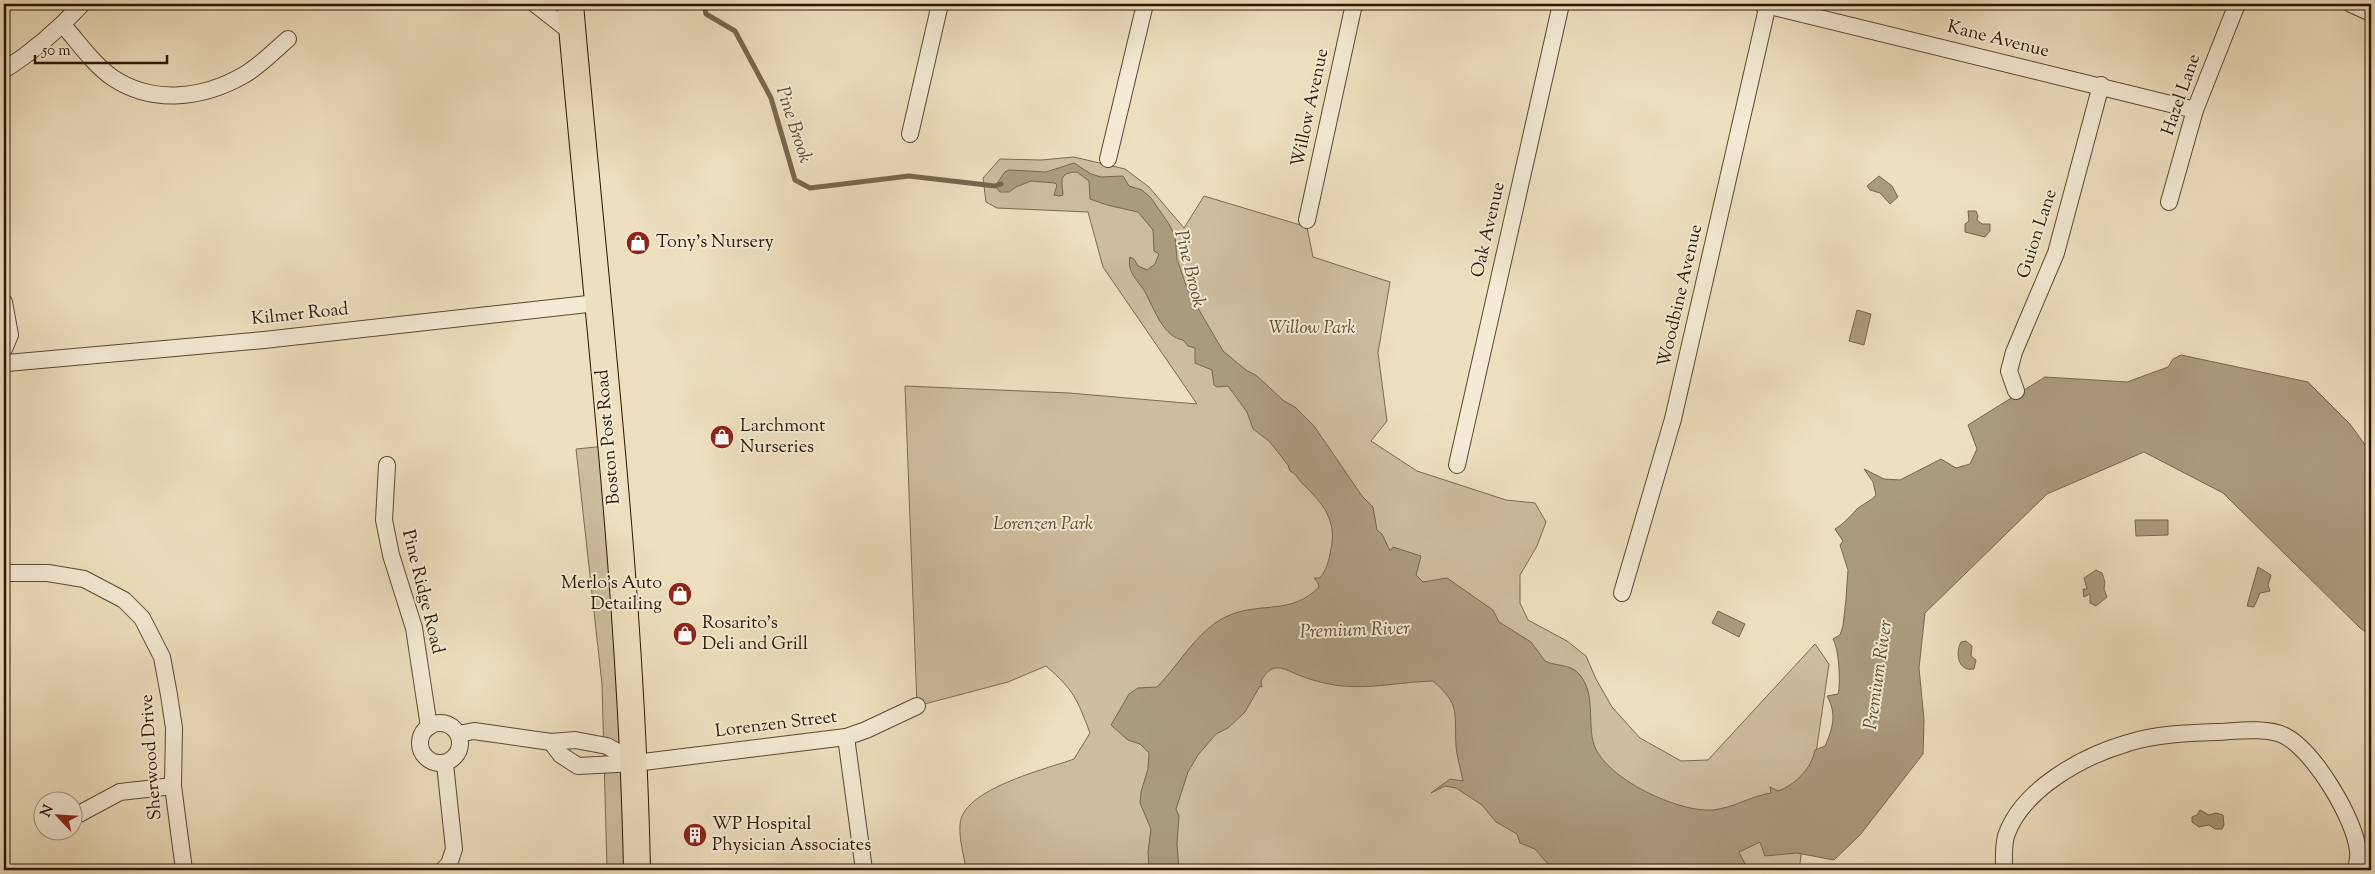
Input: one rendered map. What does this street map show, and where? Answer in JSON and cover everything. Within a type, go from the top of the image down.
[{"type":"main road","name":"Boston Post Road","points":[[570,4],[628,647],[635,763],[637,870]]},
{"type":"street","points":[[4,70],[27,56],[63,25],[82,4]]},
{"type":"street","points":[[535,4],[572,33]]},
{"type":"street","points":[[910,134],[940,4]]},
{"type":"street","points":[[1108,159],[1145,4]]},
{"type":"street","name":"Willow Avenue","points":[[1307,220],[1354,4]]},
{"type":"street","name":"Oak Avenue","points":[[1456,465],[1561,4]]},
{"type":"street","name":"Kane Avenue","points":[[1765,4],[2195,110]]},
{"type":"street","name":"Woodbine Avenue","points":[[1622,594],[1673,419],[1765,4]]},
{"type":"street","name":"Hazel Lane","points":[[2169,202],[2195,110],[2237,4]]},
{"type":"street","points":[[2351,4],[2371,14]]},
{"type":"street","points":[[63,25],[92,60],[114,78],[142,91],[167,96],[188,95],[215,89],[245,75],[263,62],[288,39]]},
{"type":"street","name":"Guion Lane","points":[[2016,391],[2009,371],[2014,352],[2056,253],[2101,86]]},
{"type":"street","name":"Kilmer Road","points":[[4,302],[10,335],[5,360],[264,340],[597,303]]},
{"type":"street","name":"Pine Ridge Road","points":[[387,465],[384,520],[391,555],[414,628],[429,727],[421,737],[421,751],[425,758],[434,764],[445,764]]},
{"type":"street","name":"Sherwood Drive","points":[[4,573],[48,573],[84,579],[124,600],[142,618],[162,657],[174,728],[173,786],[184,870]]},
{"type":"street","name":"Lorenzen Street","points":[[635,763],[846,737],[866,730],[917,706]]},
{"type":"street","points":[[429,727],[435,724],[446,724],[452,727],[461,741],[459,751],[453,760],[445,764],[454,849],[449,864],[443,870]]},
{"type":"street","points":[[2004,870],[2006,838],[2014,819],[2034,796],[2059,774],[2085,760],[2128,742],[2195,733],[2255,730],[2284,735],[2313,762],[2333,790],[2352,826],[2358,852],[2356,870]]},
{"type":"street","points":[[458,734],[474,731],[551,742],[576,740],[607,746],[635,763]]},
{"type":"street","points":[[846,737],[864,870]]},
{"type":"street","points":[[551,742],[561,755],[578,766],[635,763]]},
{"type":"street","points":[[82,812],[120,792],[173,786]]},
{"type":"green space","points":[[1074,157],[1125,169],[1149,187],[1184,228],[1204,196],[1307,227],[1313,257],[1390,282],[1378,353],[1387,421],[1371,441],[1417,471],[1506,500],[1535,503],[1546,522],[1537,546],[1520,575],[1520,603],[1528,620],[1567,641],[1586,656],[1596,679],[1612,707],[1640,738],[1681,761],[1708,760],[1815,644],[1829,664],[1799,870],[966,870],[960,830],[964,812],[974,801],[1007,782],[1074,759],[1090,733],[1074,696],[1063,682],[1046,666],[1008,682],[917,706],[905,386],[1069,393],[1197,404],[1103,267],[1088,212],[997,208],[986,202],[983,178],[1000,159],[1041,160]]},
{"type":"green space","points":[[616,445],[641,870],[607,870],[602,684],[576,449]]},
{"type":"water","name":"Premium River","points":[[1074,163],[1091,174],[1101,177],[1123,176],[1129,186],[1142,190],[1151,198],[1175,236],[1177,259],[1188,291],[1223,351],[1246,370],[1257,376],[1284,401],[1295,407],[1314,426],[1362,496],[1373,507],[1377,530],[1382,534],[1390,551],[1393,547],[1421,556],[1416,575],[1423,582],[1447,578],[1493,610],[1499,622],[1531,642],[1545,661],[1576,671],[1585,683],[1588,691],[1592,736],[1594,745],[1601,758],[1628,781],[1664,800],[1699,809],[1720,809],[1771,793],[1770,787],[1778,791],[1791,785],[1802,775],[1810,763],[1815,750],[1825,746],[1832,727],[1833,715],[1827,696],[1838,694],[1839,689],[1838,658],[1833,639],[1840,635],[1843,626],[1848,570],[1840,545],[1843,541],[1835,529],[1876,495],[1873,482],[1864,469],[1884,479],[1900,480],[1941,459],[1956,468],[1970,464],[1977,449],[1968,425],[2045,377],[2127,382],[2168,367],[2173,359],[2181,355],[2308,382],[2350,424],[2371,453],[2371,636],[2360,628],[2223,493],[2144,452],[2047,494],[1925,613],[1919,668],[1924,720],[1923,754],[1860,835],[1834,860],[1797,853],[1765,856],[1760,842],[1739,852],[1745,864],[1738,870],[1553,870],[1535,849],[1520,843],[1517,834],[1496,822],[1482,805],[1456,788],[1445,786],[1431,793],[1450,779],[1463,781],[1457,750],[1455,717],[1452,703],[1442,689],[1433,681],[1355,687],[1342,686],[1274,668],[1265,674],[1261,681],[1262,687],[1260,686],[1245,712],[1228,728],[1216,734],[1198,755],[1188,772],[1176,809],[1179,816],[1177,844],[1179,870],[1149,870],[1148,852],[1151,829],[1140,803],[1141,792],[1148,769],[1149,753],[1140,744],[1128,740],[1111,725],[1129,694],[1138,688],[1157,687],[1208,628],[1230,615],[1242,611],[1287,605],[1309,596],[1319,587],[1314,578],[1320,578],[1327,564],[1331,549],[1332,529],[1327,513],[1317,499],[1290,471],[1288,465],[1269,441],[1253,429],[1247,412],[1228,386],[1217,387],[1214,385],[1212,370],[1195,363],[1195,348],[1188,346],[1183,340],[1170,334],[1161,323],[1130,268],[1130,257],[1134,259],[1138,266],[1147,270],[1155,264],[1159,254],[1154,251],[1153,230],[1138,212],[1090,199],[1089,181],[1077,172],[1067,174],[1062,178],[1063,195],[1059,196],[1054,195],[1057,185],[1055,183],[1031,181],[1009,192],[1000,192],[995,186],[1005,172],[1009,170],[1046,172]]},
{"type":"water","points":[[1879,176],[1892,186],[1898,197],[1890,204],[1880,193],[1870,190],[1867,186]]},
{"type":"water","points":[[1968,211],[1976,211],[1977,220],[1982,224],[1990,224],[1990,231],[1985,237],[1965,232],[1965,224],[1969,221]]},
{"type":"water","points":[[1857,310],[1871,314],[1864,345],[1849,341]]},
{"type":"water","points":[[2135,520],[2168,520],[2168,535],[2136,536]]},
{"type":"water","points":[[2258,567],[2271,575],[2268,585],[2270,591],[2260,593],[2254,607],[2247,606]]},
{"type":"water","points":[[2096,570],[2102,573],[2107,597],[2096,606],[2090,603],[2090,594],[2084,597],[2083,589],[2087,589],[2084,578]]},
{"type":"water","points":[[1718,611],[1745,624],[1739,637],[1712,623]]},
{"type":"water","points":[[1966,641],[1972,646],[1971,656],[1976,660],[1974,669],[1964,668],[1959,661],[1959,646],[1961,642]]},
{"type":"water","points":[[2200,810],[2209,815],[2216,813],[2223,815],[2224,825],[2222,829],[2215,829],[2209,825],[2199,827],[2192,822],[2192,817],[2197,815]]},
{"type":"waterway","name":"Pine Brook","points":[[704,4],[706,14],[735,31],[771,98],[795,180],[810,188],[909,176],[995,186],[1001,184]]},
{"type":"place","name":"Tony's Nursery","points":[[638,243]]},
{"type":"place","name":"Larchmont Nurseries","points":[[722,437]]},
{"type":"place","name":"Merlo's Auto Detailing","points":[[680,594]]},
{"type":"place","name":"Rosarito's Deli and Grill","points":[[685,634]]},
{"type":"place","name":"WP Hospital Physician Associates","points":[[695,835]]},
{"type":"park label","name":"Willow Park","points":[[1312,329]]},
{"type":"park label","name":"Lorenzen Park","points":[[1043,525]]}]
